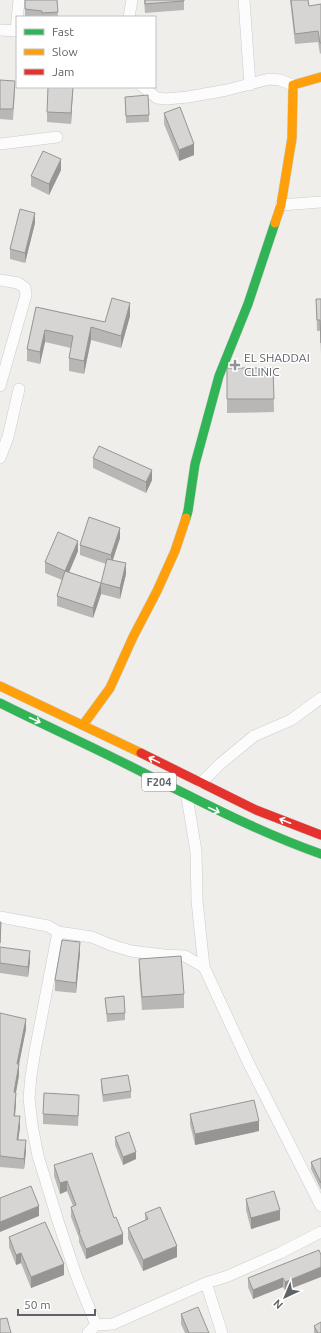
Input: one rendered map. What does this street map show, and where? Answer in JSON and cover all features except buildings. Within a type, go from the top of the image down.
[{"type":"main road","points":[[83,725],[110,688],[133,637],[157,591],[174,551],[188,511],[195,464],[219,376],[248,304],[281,205],[292,138],[293,85],[321,77]]},
{"type":"main road","name":"F204","points":[[0,686],[256,810],[321,835]]},
{"type":"main road","name":"F204","points":[[0,703],[126,764],[187,797],[251,827],[301,848],[321,854]]},
{"type":"street","points":[[17,16],[19,0]]},
{"type":"street","points":[[129,16],[132,0]]},
{"type":"street","points":[[244,0],[250,85]]},
{"type":"street","points":[[0,30],[16,31]]},
{"type":"street","points":[[144,88],[157,98],[166,99],[188,98],[250,85],[269,79],[280,80],[293,85]]},
{"type":"street","points":[[0,144],[57,137]]},
{"type":"street","points":[[281,205],[321,202]]},
{"type":"street","points":[[0,280],[22,286],[25,288],[26,295],[0,386]]},
{"type":"street","points":[[0,458],[8,437],[19,389]]},
{"type":"street","points":[[201,783],[220,764],[254,736],[291,720],[321,698]]},
{"type":"street","points":[[187,797],[196,851],[197,901],[204,967],[246,1058],[321,1206]]},
{"type":"street","points":[[0,917],[48,926],[58,932],[92,937],[131,951],[184,956],[204,967]]},
{"type":"street","points":[[58,932],[35,1051],[30,1098],[32,1125],[38,1156],[58,1221],[76,1275],[96,1324]]},
{"type":"street","points":[[88,1333],[96,1324],[113,1324],[206,1283],[228,1276],[274,1256],[321,1232]]},
{"type":"street","points":[[206,1283],[222,1333]]},
{"type":"traffic: fast","points":[[186,518],[195,464],[219,376],[248,304],[275,223]]},
{"type":"traffic: fast","points":[[0,703],[222,812],[296,845],[321,854]]},
{"type":"traffic: slow","points":[[275,223],[281,205],[292,138],[293,85],[321,77]]},
{"type":"traffic: slow","points":[[83,725],[110,688],[175,551],[186,518]]},
{"type":"traffic: slow","points":[[0,686],[141,753]]},
{"type":"traffic: jam","points":[[141,753],[256,810],[321,835]]},
{"type":"place","name":"EL SHADDAI CLINIC","points":[[235,365]]}]
